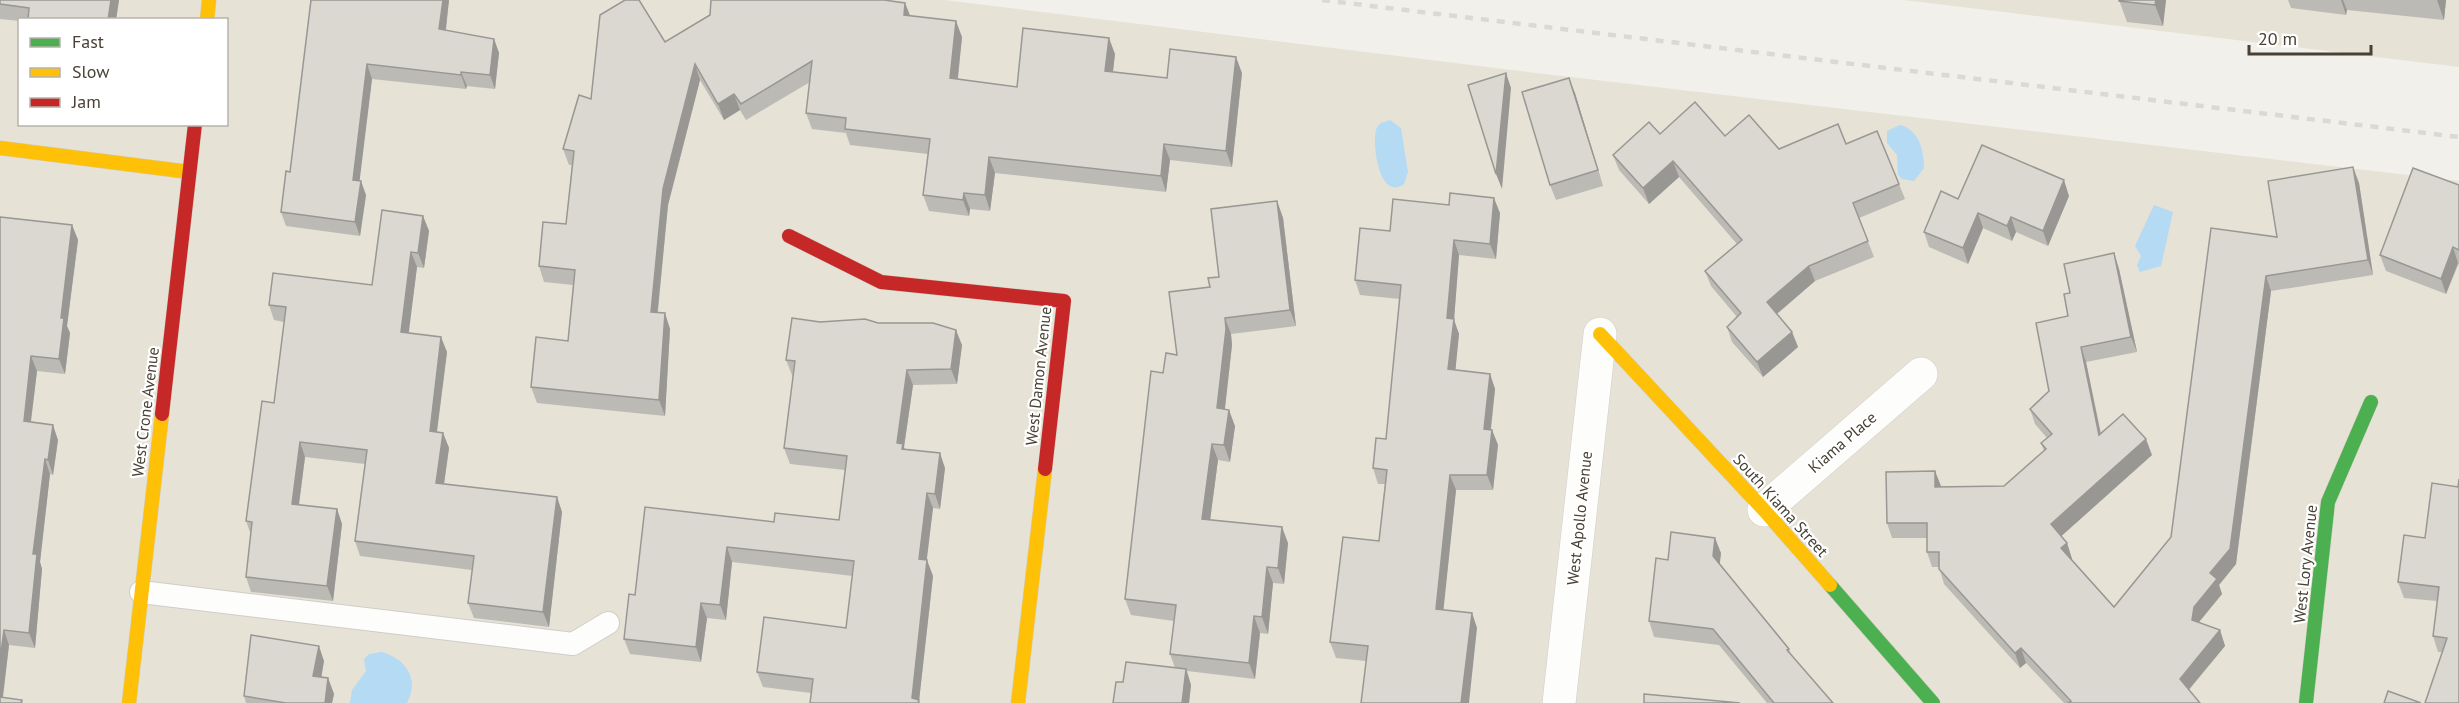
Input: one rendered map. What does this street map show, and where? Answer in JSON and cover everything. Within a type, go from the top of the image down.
[{"type":"street","points":[[207,18],[209,0]]},
{"type":"street","name":"West Crone Avenue","points":[[129,703],[195,126]]},
{"type":"street","points":[[0,148],[189,172]]},
{"type":"street","name":"West Damon Avenue","points":[[789,236],[881,282],[1064,301],[1018,703]]},
{"type":"street","name":"South Kiama Street","points":[[1600,334],[1764,510],[1933,703]]},
{"type":"street","name":"West Apollo Avenue","points":[[1559,703],[1600,334]]},
{"type":"street","name":"Kiama Place","points":[[1764,510],[1921,374]]},
{"type":"street","name":"West Lory Avenue","points":[[2306,703],[2328,502],[2371,402]]},
{"type":"lane","points":[[141,592],[573,644],[608,623]]},
{"type":"shaded area","points":[[0,0],[945,0],[1536,73],[2459,181],[2459,703],[0,703]]},
{"type":"shaded area","points":[[1904,0],[2459,0],[2459,67]]},
{"type":"water","points":[[1390,120],[1401,128],[1408,172],[1404,184],[1395,187],[1389,185],[1383,178],[1375,147],[1377,128],[1381,123]]},
{"type":"water","points":[[1900,125],[1912,131],[1916,136],[1923,154],[1924,168],[1914,181],[1902,179],[1898,175],[1897,155],[1887,143],[1887,131]]},
{"type":"water","points":[[2154,205],[2173,212],[2161,266],[2140,272],[2137,265],[2141,256],[2135,246]]},
{"type":"water","points":[[382,652],[398,660],[408,671],[412,686],[407,703],[350,703],[352,690],[366,671],[364,659],[369,654]]},
{"type":"building","points":[[0,0],[111,0],[108,18],[28,18],[29,8],[0,4]]},
{"type":"building","points":[[311,0],[443,0],[439,29],[494,39],[490,75],[461,72],[461,75],[367,64],[353,180],[361,181],[355,222],[281,212],[286,171],[290,172]]},
{"type":"building","points":[[625,0],[639,0],[665,42],[710,15],[711,0],[884,0],[905,3],[904,15],[956,21],[950,78],[1017,87],[1023,28],[1109,38],[1105,71],[1167,78],[1170,49],[1236,57],[1226,151],[1164,144],[1161,176],[989,157],[985,195],[964,193],[963,200],[923,195],[930,139],[845,129],[846,118],[806,113],[812,61],[741,104],[734,94],[718,104],[695,64],[663,189],[651,312],[665,313],[659,400],[531,387],[536,337],[568,341],[575,270],[539,266],[543,222],[566,224],[574,151],[563,149],[579,95],[591,99],[600,15]]},
{"type":"building","points":[[2119,0],[2156,0],[2155,5]]},
{"type":"building","points":[[1506,73],[1496,174],[1468,85]]},
{"type":"building","points":[[1569,78],[1598,170],[1550,185],[1522,92]]},
{"type":"building","points":[[1695,102],[1725,136],[1749,115],[1779,149],[1838,124],[1846,144],[1877,131],[1899,184],[1853,203],[1868,241],[1809,266],[1767,302],[1792,332],[1757,362],[1727,327],[1741,313],[1705,271],[1742,240],[1673,161],[1643,188],[1613,155],[1649,122],[1660,134]]},
{"type":"building","points":[[1982,145],[2064,180],[2043,231],[2011,217],[2007,226],[1978,213],[1963,248],[1924,232],[1941,191],[1958,199]]},
{"type":"building","points":[[2353,167],[2368,260],[2266,276],[2230,549],[2210,573],[2217,579],[2194,607],[2192,620],[2220,630],[2180,679],[2200,703],[2068,703],[2071,701],[2021,648],[2015,653],[1939,569],[1939,552],[1927,552],[1927,523],[1887,523],[1886,472],[1935,471],[1935,487],[2004,486],[2046,449],[2041,443],[2052,434],[2030,409],[2049,391],[2036,323],[2068,316],[2064,294],[2070,293],[2064,264],[2114,253],[2131,337],[2081,347],[2099,435],[2123,414],[2146,439],[2051,524],[2067,543],[2061,548],[2114,607],[2171,537],[2211,228],[2277,237],[2268,181]]},
{"type":"building","points":[[2413,168],[2459,185],[2459,250],[2453,247],[2441,279],[2380,255]]},
{"type":"building","points":[[1450,193],[1494,198],[1490,244],[1454,240],[1447,318],[1454,319],[1448,369],[1490,374],[1484,429],[1492,430],[1487,475],[1450,475],[1436,609],[1472,613],[1461,703],[1361,703],[1368,646],[1330,642],[1343,537],[1379,541],[1387,470],[1373,468],[1376,438],[1386,439],[1401,285],[1355,280],[1360,228],[1390,231],[1393,199],[1449,205]]},
{"type":"building","points":[[1277,201],[1290,310],[1225,318],[1226,329],[1217,408],[1229,410],[1224,445],[1212,444],[1202,519],[1282,527],[1278,568],[1267,567],[1262,617],[1254,616],[1249,663],[1170,654],[1176,605],[1125,599],[1151,371],[1163,373],[1166,353],[1177,355],[1169,292],[1210,287],[1208,278],[1219,277],[1211,209]]},
{"type":"building","points":[[382,210],[423,216],[418,253],[411,252],[401,332],[441,337],[430,431],[443,433],[436,483],[557,497],[543,612],[468,603],[474,556],[355,541],[367,450],[300,442],[292,504],[337,509],[327,586],[246,577],[252,522],[246,521],[262,401],[274,403],[286,307],[269,305],[273,273],[372,285]]},
{"type":"building","points":[[0,217],[72,225],[61,318],[64,318],[59,359],[31,356],[24,421],[53,425],[48,460],[45,459],[33,554],[37,554],[29,633],[4,630],[0,660]]},
{"type":"building","points":[[792,318],[820,322],[865,319],[878,323],[933,323],[956,330],[951,369],[907,370],[897,443],[903,444],[902,449],[940,453],[935,494],[927,493],[919,559],[927,560],[912,698],[919,700],[918,703],[810,703],[813,679],[757,672],[764,617],[846,628],[854,561],[727,547],[720,605],[701,603],[696,647],[624,639],[629,594],[635,595],[645,507],[774,522],[775,513],[839,520],[847,456],[784,448],[795,361],[786,360]]},
{"type":"building","points":[[2459,479],[2459,703],[2425,703],[2447,638],[2433,636],[2439,587],[2398,582],[2404,535],[2425,538],[2432,483],[2458,487]]},
{"type":"building","points":[[1671,532],[1715,538],[1713,556],[1789,649],[1787,650],[1833,703],[1774,703],[1713,629],[1649,621],[1656,558],[1668,560]]},
{"type":"building","points":[[251,635],[319,646],[313,676],[328,678],[325,703],[286,703],[244,696]]},
{"type":"building","points":[[1126,662],[1186,669],[1182,703],[1113,703],[1116,682],[1123,682]]},
{"type":"building","points":[[2388,691],[2421,703],[2384,703]]},
{"type":"building","points":[[1644,694],[1740,703],[1644,703]]},
{"type":"building","points":[[0,697],[22,700],[21,703],[0,703]]},
{"type":"railway","points":[[1322,0],[2459,137]]},
{"type":"traffic: fast","points":[[2306,703],[2328,502],[2371,402]]},
{"type":"traffic: fast","points":[[1830,585],[1933,703]]},
{"type":"traffic: slow","points":[[207,18],[209,0]]},
{"type":"traffic: slow","points":[[0,148],[189,172]]},
{"type":"traffic: slow","points":[[1600,334],[1764,510],[1830,585]]},
{"type":"traffic: slow","points":[[129,703],[162,414]]},
{"type":"traffic: slow","points":[[1018,703],[1045,469]]},
{"type":"traffic: jam","points":[[162,414],[195,126]]},
{"type":"traffic: jam","points":[[789,236],[881,282],[1064,301],[1045,469]]}]
